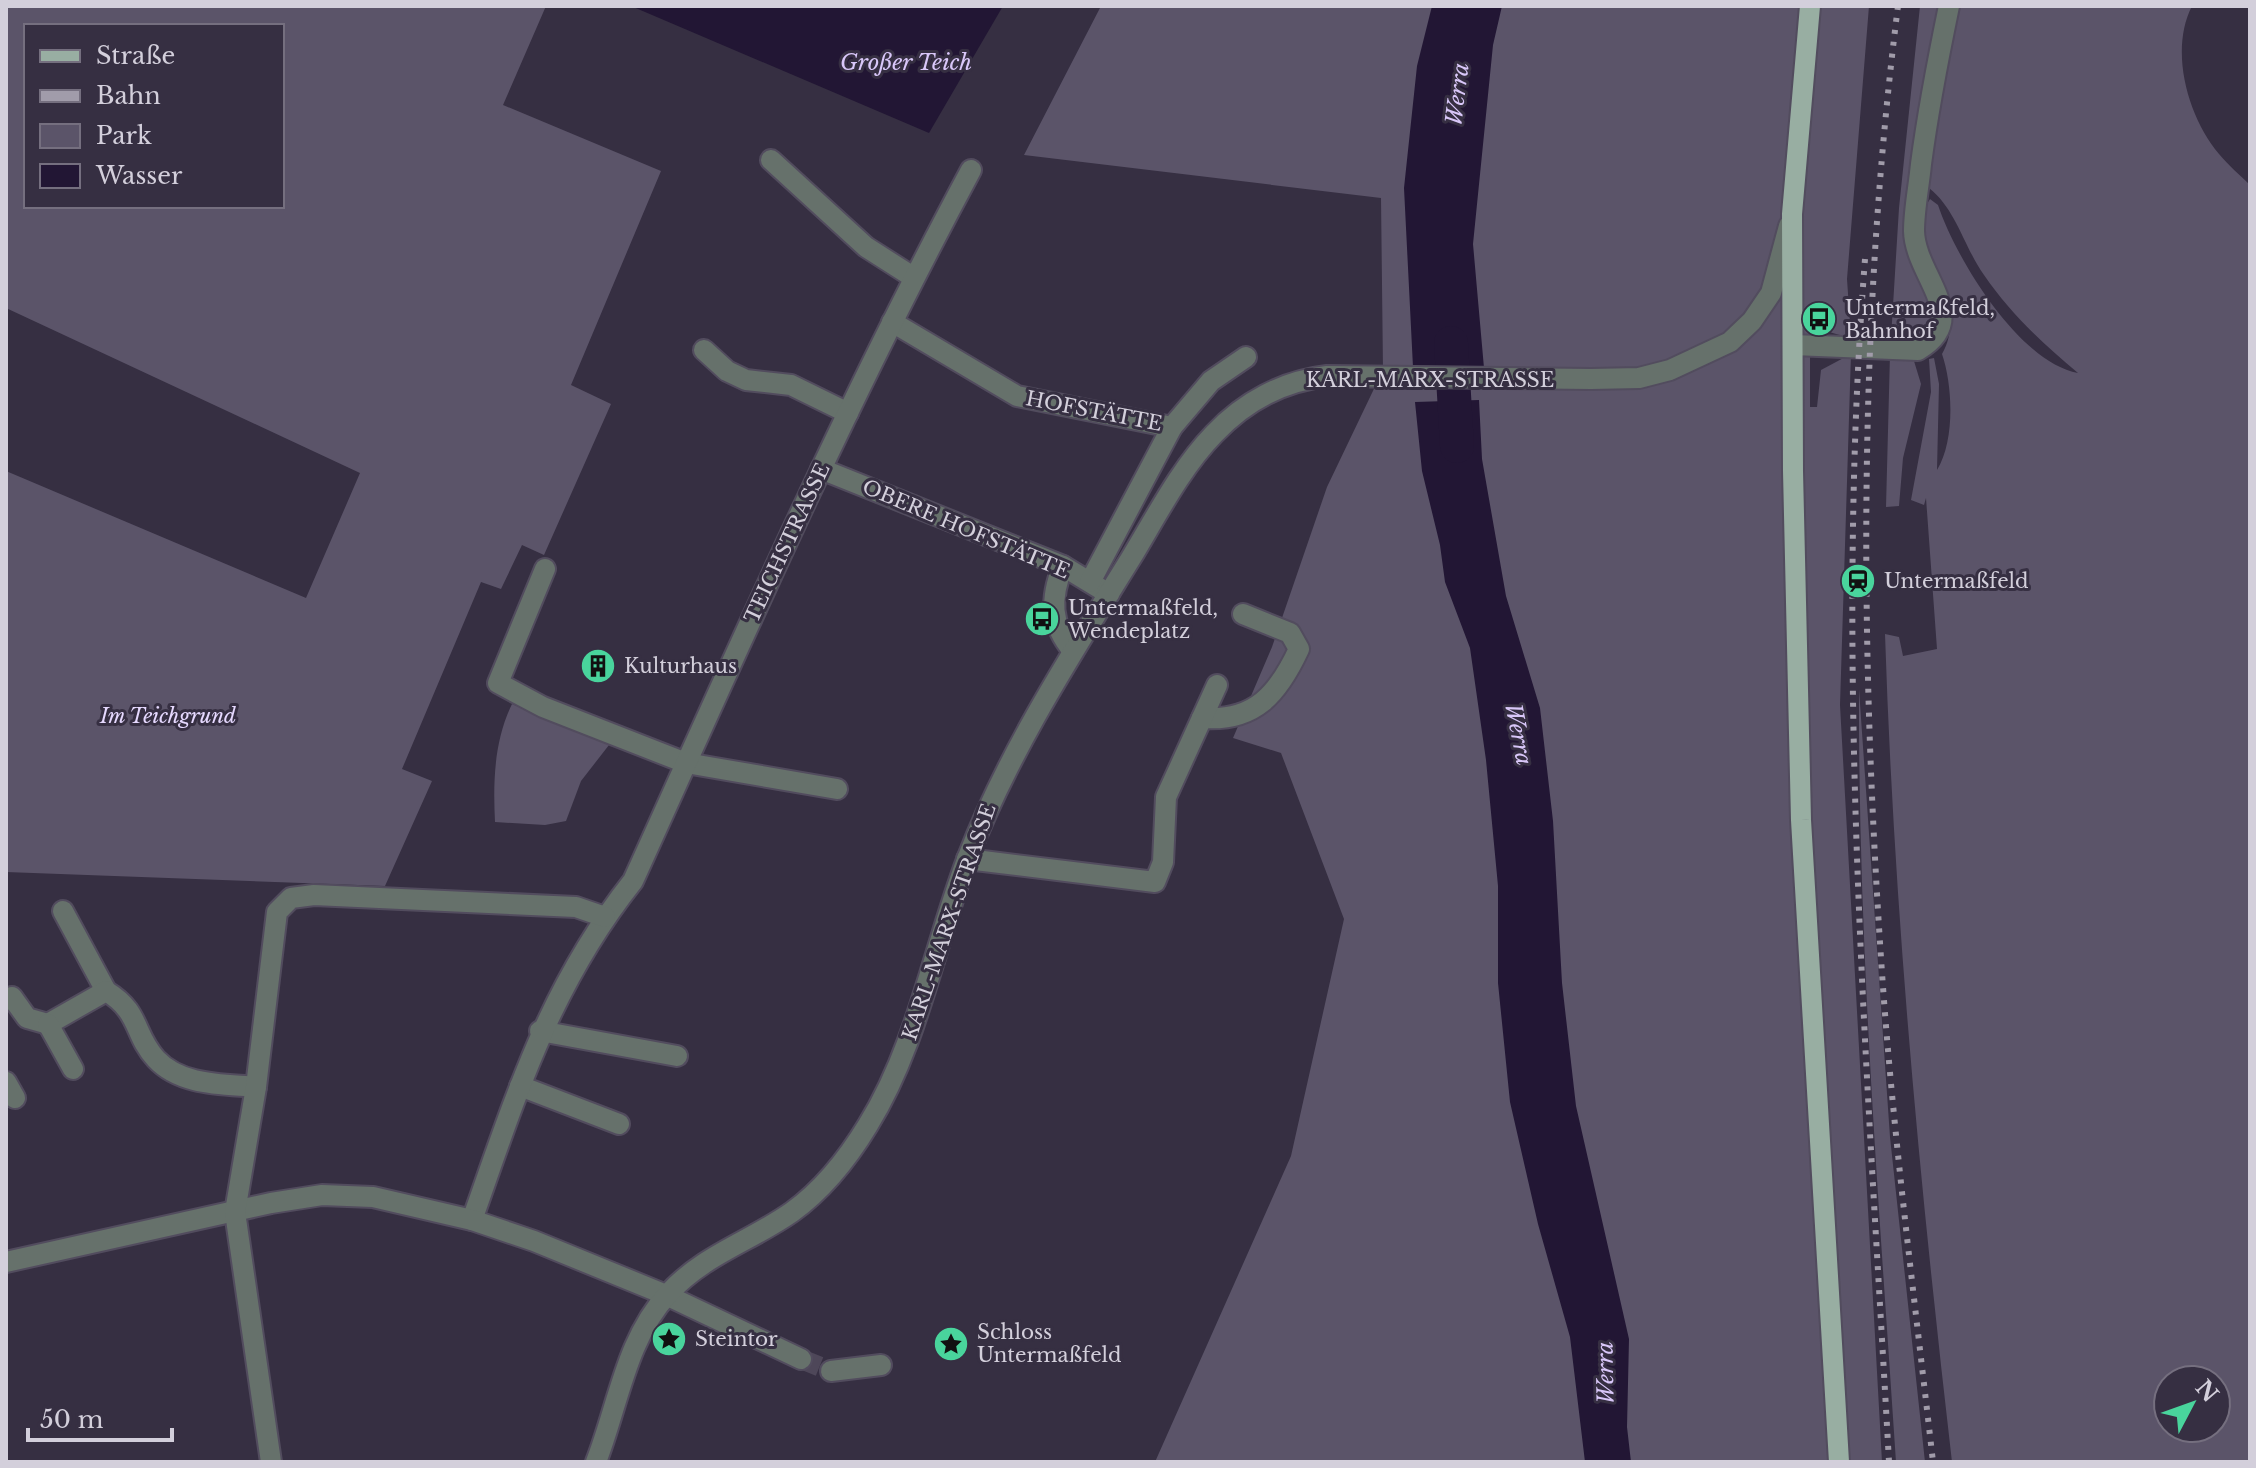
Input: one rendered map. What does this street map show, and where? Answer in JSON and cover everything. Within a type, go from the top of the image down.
[{"type":"main road","points":[[1810,6],[1792,214],[1801,820],[1839,1462]]},
{"type":"street","points":[[1793,345],[1918,350],[1935,340],[1943,328],[1938,297],[1919,257],[1914,232],[1930,97],[1949,6]]},
{"type":"street","points":[[771,160],[866,247],[913,277]]},
{"type":"street","name":"TEICHSTRASSE","points":[[472,1220],[540,1031],[605,917],[633,881],[821,469],[913,277],[971,170]]},
{"type":"street","name":"KARL-MARX-STRASSE","points":[[596,1462],[630,1359],[666,1295],[719,1251],[790,1214],[816,1193],[842,1164],[869,1123],[909,1036],[967,859],[991,800],[1073,651],[1213,434],[1232,416],[1276,389],[1300,379],[1327,376],[1639,378],[1670,370],[1730,342],[1752,321],[1771,293],[1792,214]]},
{"type":"street","name":"HOFSTÄTTE","points":[[892,322],[1017,396],[1172,427]]},
{"type":"street","points":[[704,350],[727,371],[746,380],[791,385],[848,413]]},
{"type":"street","points":[[1090,582],[1172,427],[1211,381],[1246,357]]},
{"type":"street","name":"OBERE HOFSTÄTTE","points":[[821,469],[1063,566],[1109,594]]},
{"type":"street","points":[[1063,566],[1054,588],[1054,615],[1064,640],[1073,651]]},
{"type":"street","points":[[545,569],[498,683],[543,707],[686,763],[837,789]]},
{"type":"street","points":[[1202,718],[1225,720],[1247,713],[1285,679],[1299,649],[1290,633],[1243,614]]},
{"type":"street","points":[[967,859],[1155,882],[1163,862],[1166,797],[1217,685]]},
{"type":"street","points":[[271,1462],[235,1212],[256,1087],[277,912],[291,898],[314,895],[576,907],[605,917]]},
{"type":"street","points":[[63,911],[106,991],[126,1003],[157,1060],[194,1081],[256,1087]]},
{"type":"street","points":[[48,1024],[106,991]]},
{"type":"street","points":[[6,1000],[12,997],[27,1018],[48,1024],[73,1069]]},
{"type":"street","points":[[540,1031],[677,1056]]},
{"type":"street","points":[[520,1086],[619,1124]]},
{"type":"street","points":[[6,1262],[322,1195],[373,1197],[472,1220],[666,1295],[801,1359]]},
{"type":"street","points":[[831,1371],[881,1365]]},
{"type":"green space","name":"Im Teichgrund","points":[[6,6],[546,6],[503,105],[661,171],[571,385],[611,404],[544,555],[522,545],[501,589],[481,582],[402,769],[432,781],[385,886],[6,872],[6,471],[306,598],[360,473],[6,308]]},
{"type":"green space","points":[[1101,6],[1869,6],[1847,279],[1851,337],[1824,328],[1810,304],[1810,407],[1817,407],[1821,370],[1851,354],[1840,705],[1882,1462],[1155,1462],[1291,1156],[1344,919],[1281,753],[1233,738],[1272,647],[1327,487],[1383,370],[1381,198],[1024,155]]},
{"type":"green space","points":[[1920,6],[1942,6],[1908,248],[1930,301],[1931,323],[1926,335],[1891,338],[1899,208]]},
{"type":"green space","points":[[1953,6],[2192,6],[2182,43],[2185,83],[2191,103],[2208,139],[2250,185],[2250,1462],[1952,1462],[1910,1049],[1895,842],[1885,634],[1899,637],[1903,656],[1937,649],[1926,498],[1924,505],[1911,500],[1931,392],[1929,359],[1934,358],[1939,384],[1937,470],[1949,429],[1950,397],[1942,354],[1950,332],[1950,312],[1923,235],[1923,217],[1930,199],[1938,205],[1975,279],[2013,329],[2034,350],[2056,365],[2078,373],[2005,303],[1977,264],[1953,217],[1929,188],[1929,154]]},
{"type":"green space","points":[[1899,353],[1900,361],[1914,361],[1921,384],[1903,458],[1899,506],[1886,507],[1890,354]]},
{"type":"green space","points":[[1859,689],[1890,1137],[1925,1462],[1896,1462],[1866,979]]},
{"type":"green space","points":[[512,704],[609,745],[581,781],[566,821],[545,825],[495,822],[496,762],[501,732]]},
{"type":"water","name":"Großer Teich","points":[[631,6],[1003,6],[929,133]]},
{"type":"water","points":[[1432,6],[1502,6],[1493,45],[1473,244],[1484,368],[1413,367],[1404,188],[1417,66]]},
{"type":"water","points":[[1479,400],[1482,459],[1506,596],[1540,708],[1553,821],[1562,983],[1576,1106],[1629,1339],[1627,1427],[1631,1462],[1585,1462],[1570,1337],[1538,1224],[1510,1102],[1498,983],[1498,886],[1486,760],[1470,648],[1445,582],[1440,545],[1422,471],[1415,402]]},
{"type":"waterway","name":"Werra","points":[[1451,343],[1457,446]]},
{"type":"tunnel","points":[[801,1359],[831,1371]]},
{"type":"railway","points":[[1898,6],[1885,125],[1870,363],[1867,482],[1869,720],[1891,1084],[1933,1462]]},
{"type":"railway","points":[[1865,259],[1856,409],[1853,710],[1864,1011],[1889,1462]]},
{"type":"place","name":"Untermaßfeld, Bahnhof","points":[[1819,319]]},
{"type":"place","name":"Untermaßfeld","points":[[1858,581]]},
{"type":"place","name":"Untermaßfeld, Wendeplatz","points":[[1042,619]]},
{"type":"place","name":"Kulturhaus","points":[[598,666]]},
{"type":"place","name":"Steintor","points":[[669,1339]]},
{"type":"place","name":"Schloss Untermaßfeld","points":[[951,1344]]}]
